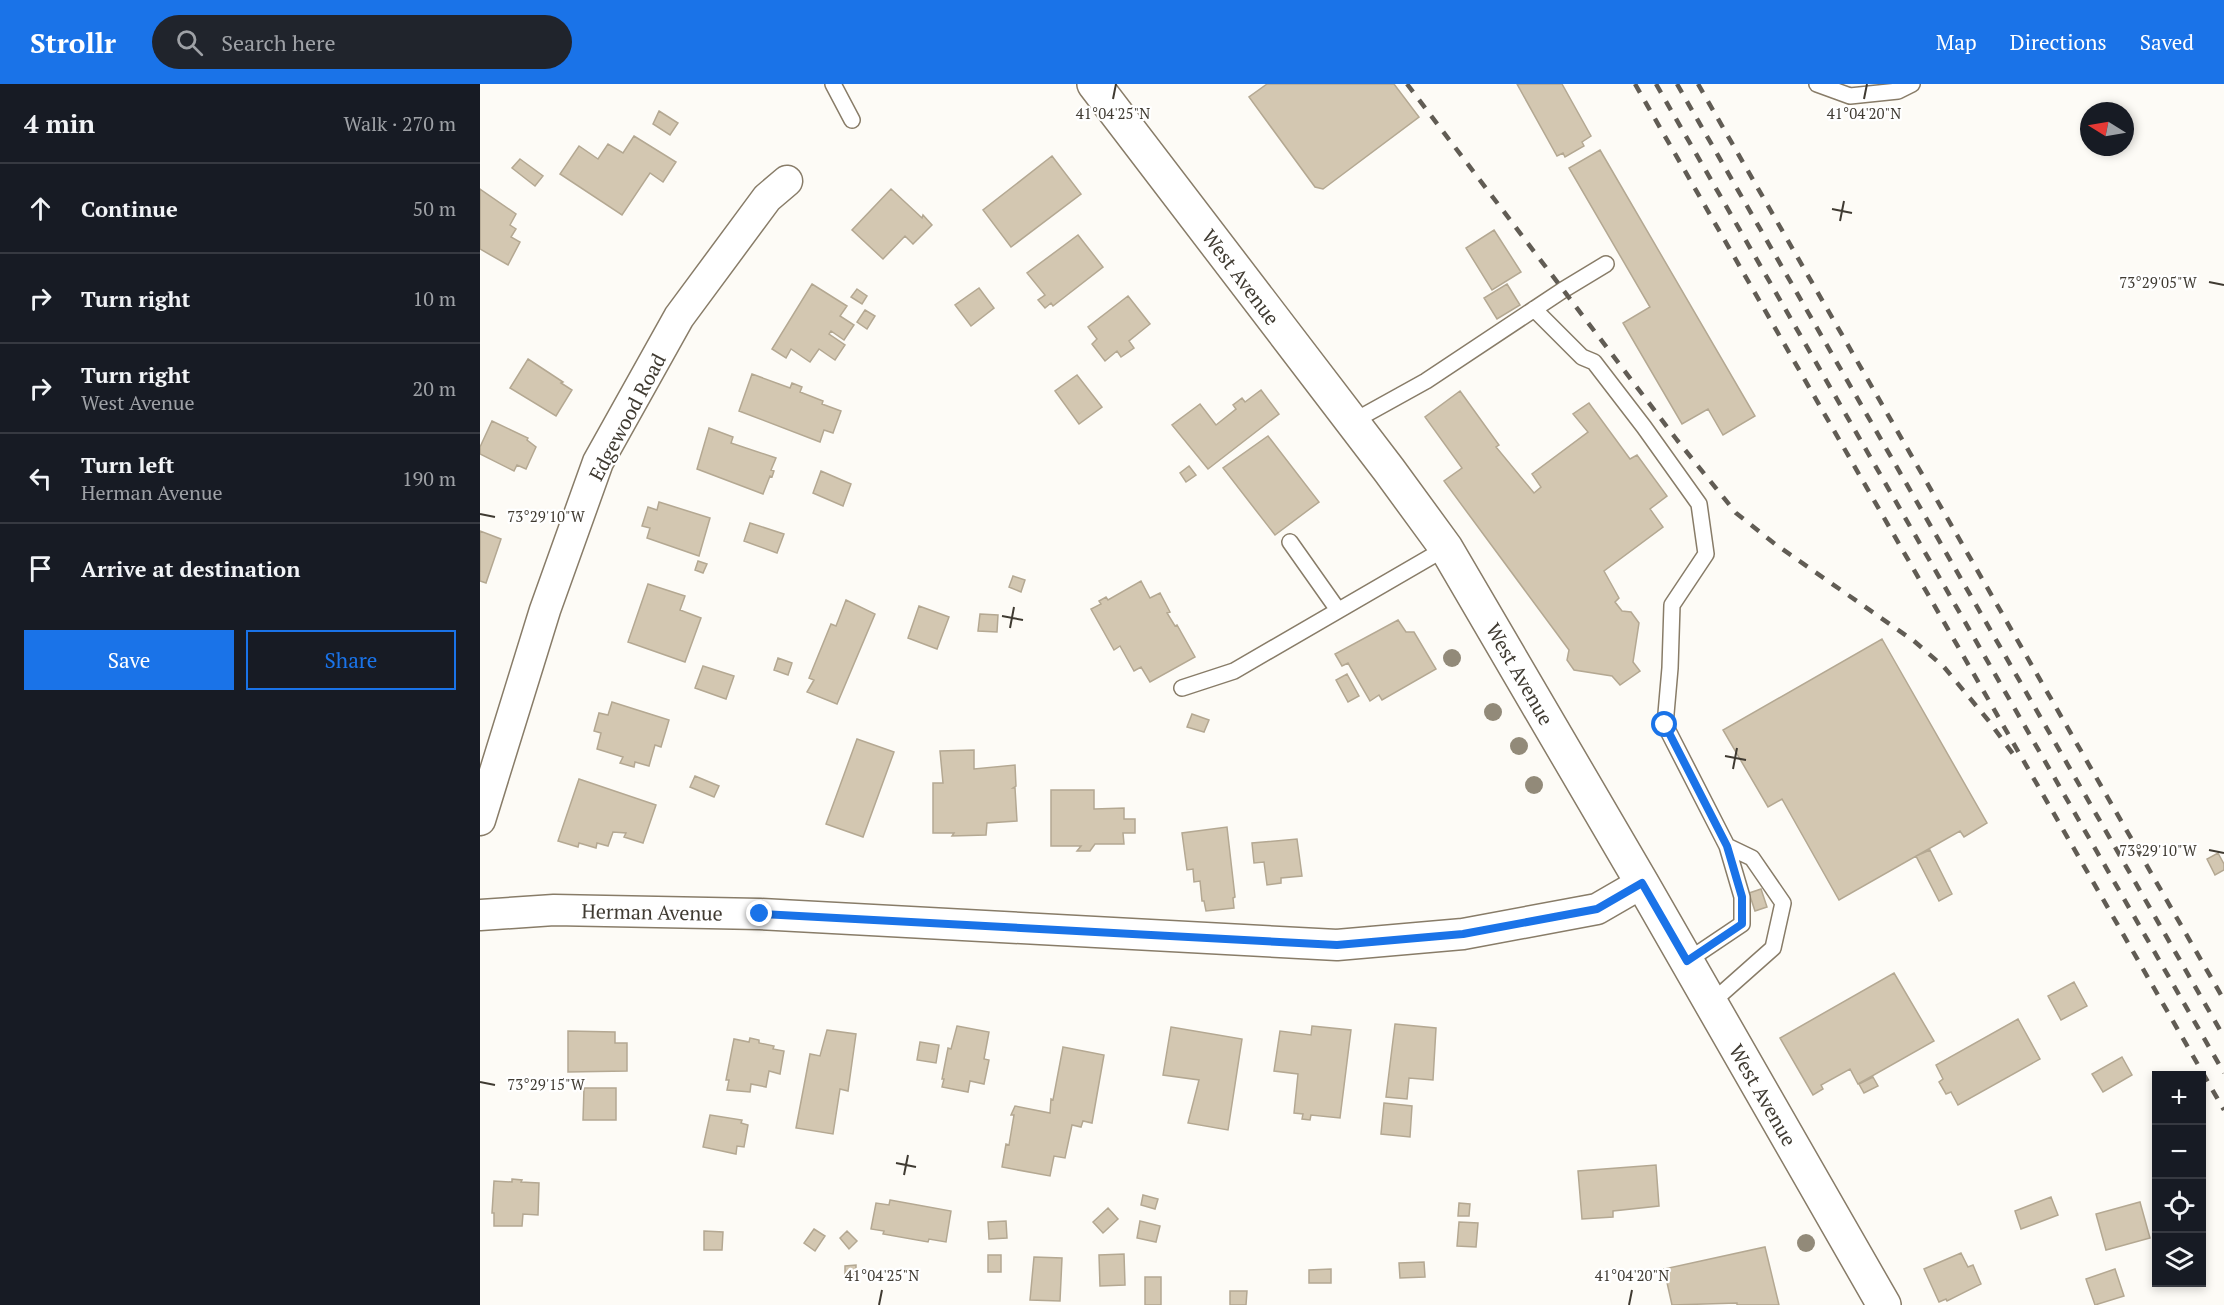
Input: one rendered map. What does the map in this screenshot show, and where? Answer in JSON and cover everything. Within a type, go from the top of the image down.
[{"type":"main road","name":"West Avenue","points":[[1094,84],[1446,548],[1642,883],[1884,1305]]},
{"type":"street","name":"Edgewood Road","points":[[480,820],[545,610],[598,462],[680,318],[767,198],[787,181]]},
{"type":"street","name":"Herman Avenue","points":[[480,915],[554,910],[760,914],[1337,945],[1463,934],[1597,909],[1642,883]]},
{"type":"lane","points":[[833,84],[852,120]]},
{"type":"lane","points":[[1817,84],[1850,96],[1898,91],[1912,84]]},
{"type":"lane","points":[[1352,422],[1426,381],[1606,264]]},
{"type":"lane","points":[[1534,309],[1582,357],[1594,362],[1699,504],[1706,554],[1672,605],[1665,725],[1727,846],[1742,897],[1742,924],[1687,961]]},
{"type":"lane","points":[[1290,542],[1338,610]]},
{"type":"lane","points":[[1182,688],[1234,671],[1446,548]]},
{"type":"lane","points":[[1711,1003],[1773,948],[1783,903],[1752,858],[1727,846]]},
{"type":"building","points":[[1267,84],[1394,84],[1419,117],[1323,189],[1315,187],[1249,97]]},
{"type":"building","points":[[1517,84],[1562,84],[1591,136],[1582,142],[1584,146],[1565,157],[1563,153],[1557,156]]},
{"type":"building","points":[[659,111],[678,123],[670,135],[653,124]]},
{"type":"building","points":[[634,136],[676,162],[663,182],[650,173],[622,215],[560,174],[579,146],[598,159],[608,144],[623,153]]},
{"type":"building","points":[[1600,150],[1755,416],[1723,435],[1708,409],[1682,424],[1623,323],[1650,307],[1569,168]]},
{"type":"building","points":[[1052,156],[1081,194],[1011,247],[983,210]]},
{"type":"building","points":[[520,159],[543,176],[535,186],[512,168]]},
{"type":"building","points":[[480,189],[516,214],[510,225],[516,229],[511,237],[520,242],[508,265],[480,249]]},
{"type":"building","points":[[891,189],[932,225],[913,244],[905,236],[883,259],[852,230]]},
{"type":"building","points":[[1494,230],[1521,272],[1492,290],[1466,248]]},
{"type":"building","points":[[1078,235],[1103,267],[1053,306],[1051,303],[1045,308],[1038,300],[1045,295],[1027,273]]},
{"type":"building","points":[[812,284],[847,306],[840,316],[854,325],[844,340],[831,331],[829,334],[845,345],[835,360],[819,349],[810,362],[791,349],[786,358],[772,349]]},
{"type":"building","points":[[1507,284],[1520,305],[1497,319],[1484,298]]},
{"type":"building","points":[[979,288],[994,308],[971,326],[955,305]]},
{"type":"building","points":[[857,289],[867,296],[862,304],[851,297]]},
{"type":"building","points":[[1128,296],[1150,324],[1129,341],[1134,348],[1121,357],[1117,351],[1105,361],[1092,344],[1097,339],[1088,327]]},
{"type":"building","points":[[865,310],[875,316],[867,329],[857,322]]},
{"type":"building","points":[[528,359],[572,390],[556,416],[510,388]]},
{"type":"building","points":[[752,374],[790,388],[792,383],[802,387],[800,392],[841,411],[833,433],[824,430],[820,442],[739,411]]},
{"type":"building","points":[[1077,375],[1102,407],[1079,424],[1055,391]]},
{"type":"building","points":[[1261,390],[1279,414],[1208,469],[1172,425],[1200,404],[1216,425],[1236,409],[1233,405],[1242,398],[1245,402]]},
{"type":"building","points":[[1460,391],[1499,445],[1496,447],[1534,493],[1541,487],[1532,474],[1588,432],[1573,414],[1589,403],[1630,459],[1637,455],[1667,496],[1650,509],[1663,527],[1604,571],[1619,598],[1615,602],[1622,611],[1631,612],[1639,623],[1633,662],[1640,671],[1620,685],[1612,676],[1574,670],[1567,660],[1569,650],[1444,481],[1462,468],[1425,417]]},
{"type":"building","points":[[492,421],[528,438],[527,440],[536,447],[526,469],[517,465],[514,471],[480,454],[480,447]]},
{"type":"building","points":[[709,428],[733,437],[731,443],[776,458],[771,470],[774,471],[772,477],[770,476],[763,494],[697,469]]},
{"type":"building","points":[[1268,436],[1319,502],[1275,535],[1223,468]]},
{"type":"building","points":[[1189,466],[1196,475],[1186,482],[1180,473]]},
{"type":"building","points":[[821,471],[851,484],[843,506],[813,493]]},
{"type":"building","points":[[659,502],[710,518],[699,556],[647,538],[650,528],[642,526],[648,507],[657,510]]},
{"type":"building","points":[[750,523],[784,534],[777,553],[744,541]]},
{"type":"building","points":[[480,531],[501,539],[486,583],[480,581]]},
{"type":"building","points":[[698,561],[707,564],[703,573],[695,570]]},
{"type":"building","points":[[1013,576],[1025,580],[1021,592],[1009,587]]},
{"type":"building","points":[[1141,581],[1150,598],[1160,593],[1170,612],[1167,613],[1175,626],[1177,625],[1195,657],[1150,682],[1141,667],[1134,671],[1120,646],[1114,650],[1091,609],[1101,604],[1099,601],[1106,597],[1108,600]]},
{"type":"building","points":[[648,584],[685,596],[680,610],[701,618],[685,662],[628,642]]},
{"type":"building","points":[[846,600],[875,614],[837,704],[807,692],[814,680],[809,678],[831,624],[836,626]]},
{"type":"building","points":[[919,606],[949,617],[937,649],[908,638]]},
{"type":"building","points":[[980,614],[998,615],[997,632],[978,631]]},
{"type":"building","points":[[1398,620],[1406,632],[1414,632],[1436,669],[1382,700],[1379,695],[1370,701],[1348,663],[1342,666],[1335,654]]},
{"type":"building","points":[[1882,639],[1987,823],[1964,837],[1960,831],[1839,900],[1782,799],[1768,807],[1723,730]]},
{"type":"building","points":[[778,658],[792,663],[788,675],[774,670]]},
{"type":"building","points":[[703,666],[734,676],[726,699],[695,688]]},
{"type":"building","points":[[1347,674],[1359,696],[1348,702],[1336,680]]},
{"type":"building","points":[[612,702],[669,720],[661,747],[655,745],[649,766],[635,762],[634,767],[620,763],[623,757],[597,749],[601,733],[594,731],[599,713],[608,715]]},
{"type":"building","points":[[1192,714],[1209,720],[1204,732],[1187,727]]},
{"type":"building","points":[[857,739],[894,752],[863,837],[826,824]]},
{"type":"building","points":[[974,750],[974,769],[1015,765],[1016,786],[1013,788],[1015,788],[1017,821],[987,823],[986,835],[952,836],[954,833],[933,833],[933,783],[943,783],[940,751]]},
{"type":"building","points":[[695,776],[719,786],[714,797],[690,787]]},
{"type":"building","points":[[579,779],[656,805],[643,843],[624,837],[626,833],[613,832],[608,846],[597,843],[596,848],[579,843],[578,847],[558,841]]},
{"type":"building","points":[[1051,790],[1094,790],[1094,809],[1124,808],[1124,819],[1135,819],[1135,833],[1123,833],[1124,844],[1095,844],[1090,851],[1077,851],[1081,846],[1051,846]]},
{"type":"building","points":[[1227,827],[1235,897],[1233,898],[1234,908],[1206,911],[1204,901],[1202,901],[1200,881],[1194,882],[1193,869],[1187,870],[1182,833]]},
{"type":"building","points":[[1297,839],[1302,876],[1281,878],[1281,883],[1267,885],[1264,862],[1254,863],[1252,843]]},
{"type":"building","points":[[1930,850],[1952,894],[1939,901],[1916,856]]},
{"type":"building","points":[[2218,853],[2224,864],[2224,870],[2215,875],[2207,859]]},
{"type":"building","points":[[1761,889],[1767,907],[1755,911],[1749,893]]},
{"type":"building","points":[[1894,973],[1934,1041],[1858,1084],[1850,1069],[1821,1085],[1823,1089],[1813,1095],[1780,1038]]},
{"type":"building","points":[[2074,982],[2087,1006],[2061,1020],[2048,996]]},
{"type":"building","points":[[2018,1019],[2040,1059],[1958,1105],[1951,1092],[1946,1094],[1939,1082],[1943,1079],[1936,1065]]},
{"type":"building","points":[[1395,1024],[1436,1028],[1433,1080],[1409,1078],[1407,1099],[1386,1097]]},
{"type":"building","points":[[957,1026],[989,1032],[984,1059],[989,1060],[984,1084],[970,1081],[968,1092],[942,1087],[948,1048],[951,1049]]},
{"type":"building","points":[[1312,1026],[1351,1030],[1340,1118],[1311,1115],[1310,1120],[1302,1119],[1303,1114],[1294,1113],[1298,1074],[1274,1071],[1280,1031],[1311,1035]]},
{"type":"building","points":[[1171,1027],[1242,1039],[1228,1130],[1188,1123],[1199,1080],[1163,1075]]},
{"type":"building","points":[[827,1030],[856,1034],[848,1091],[840,1089],[833,1134],[796,1128],[810,1054],[820,1056]]},
{"type":"building","points":[[568,1031],[615,1032],[615,1043],[627,1043],[627,1071],[568,1072]]},
{"type":"building","points":[[750,1038],[759,1040],[759,1043],[774,1046],[773,1049],[784,1051],[780,1074],[769,1071],[766,1087],[751,1084],[750,1092],[727,1090],[729,1080],[726,1080],[734,1039],[749,1042]]},
{"type":"building","points":[[920,1042],[939,1045],[936,1063],[917,1060]]},
{"type":"building","points":[[1063,1047],[1104,1055],[1092,1123],[1083,1121],[1081,1127],[1072,1125],[1065,1158],[1054,1156],[1050,1176],[1002,1167],[1006,1144],[1009,1145],[1014,1115],[1011,1115],[1015,1106],[1050,1113]]},
{"type":"building","points":[[2122,1057],[2132,1075],[2103,1092],[2092,1074]]},
{"type":"building","points":[[1873,1077],[1878,1086],[1864,1093],[1859,1084]]},
{"type":"building","points":[[584,1088],[616,1088],[616,1120],[583,1120]]},
{"type":"building","points":[[1384,1103],[1412,1106],[1410,1137],[1381,1134]]},
{"type":"building","points":[[710,1115],[742,1120],[741,1123],[748,1125],[744,1147],[737,1146],[736,1154],[703,1147]]},
{"type":"building","points":[[1656,1165],[1659,1206],[1613,1211],[1613,1217],[1582,1219],[1578,1171]]},
{"type":"building","points":[[512,1179],[539,1183],[538,1215],[523,1214],[522,1226],[494,1226],[494,1213],[492,1213],[494,1181],[512,1182]]},
{"type":"building","points":[[1143,1195],[1158,1199],[1155,1209],[1141,1205]]},
{"type":"building","points":[[2051,1197],[2058,1215],[2021,1229],[2015,1211]]},
{"type":"building","points":[[890,1200],[951,1211],[946,1242],[929,1239],[928,1242],[883,1234],[884,1231],[871,1229],[876,1203],[889,1205]]},
{"type":"building","points":[[2140,1202],[2150,1238],[2106,1250],[2096,1214]]},
{"type":"building","points":[[1459,1203],[1470,1204],[1469,1216],[1458,1216]]},
{"type":"building","points":[[1108,1208],[1118,1219],[1103,1233],[1093,1222]]},
{"type":"building","points":[[1006,1221],[1007,1238],[989,1239],[988,1222]]},
{"type":"building","points":[[1140,1221],[1160,1226],[1156,1242],[1137,1238]]},
{"type":"building","points":[[1459,1222],[1478,1223],[1476,1247],[1457,1246]]},
{"type":"building","points":[[814,1229],[825,1236],[815,1251],[804,1243]]},
{"type":"building","points":[[704,1231],[723,1232],[722,1250],[704,1250]]},
{"type":"building","points":[[847,1231],[857,1241],[849,1249],[840,1238]]},
{"type":"building","points":[[1765,1247],[1779,1305],[1737,1305],[1737,1303],[1672,1305],[1664,1269]]},
{"type":"building","points":[[1961,1253],[1968,1267],[1973,1265],[1981,1284],[1947,1301],[1946,1299],[1939,1302],[1924,1269]]},
{"type":"building","points":[[1124,1254],[1125,1285],[1100,1286],[1099,1255]]},
{"type":"building","points":[[988,1255],[1001,1255],[1001,1272],[988,1272]]},
{"type":"building","points":[[1034,1257],[1062,1258],[1060,1301],[1030,1300]]},
{"type":"building","points":[[1424,1262],[1425,1277],[1400,1278],[1399,1263]]},
{"type":"building","points":[[856,1265],[856,1275],[845,1275],[845,1266]]},
{"type":"building","points":[[1331,1269],[1331,1283],[1309,1283],[1309,1270]]},
{"type":"building","points":[[2115,1269],[2124,1296],[2095,1305],[2086,1279]]},
{"type":"building","points":[[1145,1277],[1161,1277],[1161,1305],[1145,1305]]},
{"type":"building","points":[[1230,1291],[1247,1291],[1246,1305],[1230,1305]]},
{"type":"railway","points":[[1407,84],[1677,440],[1736,513],[1775,544],[1914,641],[1944,667],[2013,754]]},
{"type":"railway","points":[[1635,84],[2224,1110]]},
{"type":"railway","points":[[1656,84],[2224,1073]]},
{"type":"railway","points":[[1677,84],[2224,1037]]},
{"type":"railway","points":[[1698,84],[2224,1000]]},
{"type":"route","points":[[760,914],[1209,936],[1337,945],[1463,934],[1597,909],[1642,883],[1687,961],[1742,924],[1742,897],[1727,846],[1665,725]]}]
